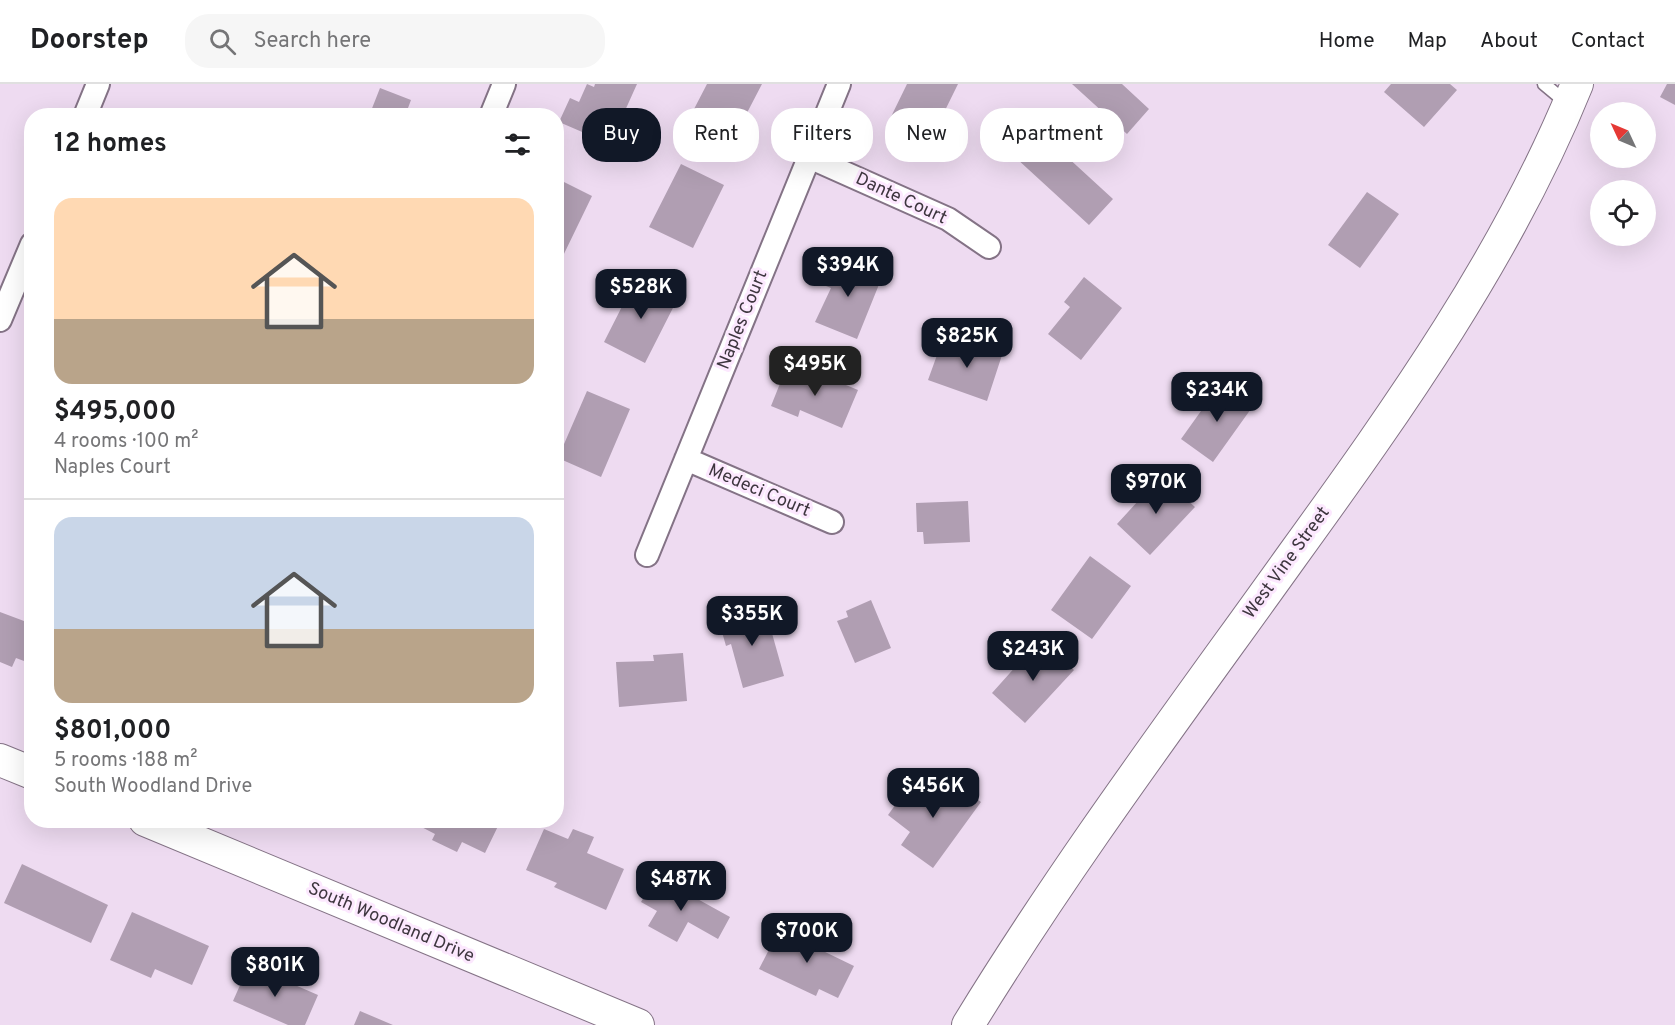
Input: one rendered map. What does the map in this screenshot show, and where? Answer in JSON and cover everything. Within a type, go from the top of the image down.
[{"type":"main road","name":"West Vine Street","points":[[968,1025],[1092,833],[1363,458],[1456,316],[1525,195],[1573,94]]},
{"type":"main road","points":[[0,760],[24,770]]},
{"type":"main road","name":"South Woodland Drive","points":[[164,828],[638,1025]]},
{"type":"street","points":[[88,108],[98,84]]},
{"type":"street","points":[[494,108],[504,84]]},
{"type":"street","name":"Naples Court","points":[[829,108],[839,84]]},
{"type":"street","name":"Naples Court","points":[[646,555],[807,162]]},
{"type":"street","name":"Dante Court","points":[[820,162],[948,219],[989,247]]},
{"type":"street","points":[[0,320],[24,263]]},
{"type":"street","name":"Medeci Court","points":[[686,459],[832,522]]},
{"type":"lane","points":[[1544,84],[1573,94]]},
{"type":"building","points":[[587,84],[594,87],[595,84],[637,84],[626,108],[582,108],[582,132],[564,124],[564,111],[570,98],[579,102]]},
{"type":"building","points":[[707,84],[762,84],[750,108],[695,108]]},
{"type":"building","points":[[907,84],[958,84],[946,108],[895,108]]},
{"type":"building","points":[[1072,84],[1122,84],[1149,109],[1127,134],[1124,131],[1124,108],[1098,108]]},
{"type":"building","points":[[1391,84],[1450,84],[1457,90],[1424,127],[1384,92]]},
{"type":"building","points":[[1667,84],[1675,84],[1675,105],[1660,97]]},
{"type":"building","points":[[380,88],[411,100],[408,108],[372,108]]},
{"type":"building","points":[[1020,162],[1073,162],[1113,199],[1089,225]]},
{"type":"building","points":[[681,164],[724,185],[693,248],[649,227]]},
{"type":"building","points":[[564,182],[592,196],[564,254]]},
{"type":"building","points":[[1367,192],[1399,214],[1360,268],[1328,245]]},
{"type":"building","points":[[837,258],[882,277],[857,339],[815,322],[831,288],[826,286]]},
{"type":"building","points":[[637,277],[678,298],[645,363],[604,342]]},
{"type":"building","points":[[1084,277],[1122,308],[1081,360],[1048,334],[1070,307],[1064,302]]},
{"type":"building","points":[[965,339],[1003,352],[987,401],[928,380],[941,344],[961,351]]},
{"type":"building","points":[[798,365],[858,390],[842,428],[800,410],[798,417],[771,406],[783,376],[791,380]]},
{"type":"building","points":[[1221,383],[1253,406],[1213,462],[1181,439]]},
{"type":"building","points":[[587,391],[630,409],[601,477],[564,461],[564,444]]},
{"type":"building","points":[[1161,476],[1195,507],[1150,555],[1117,524]]},
{"type":"building","points":[[968,501],[970,542],[924,544],[923,532],[917,532],[916,503]]},
{"type":"building","points":[[1090,556],[1131,586],[1092,639],[1051,610]]},
{"type":"building","points":[[871,600],[891,648],[855,663],[837,621],[848,617],[846,611]]},
{"type":"building","points":[[746,609],[748,618],[766,612],[784,676],[743,688],[731,644],[726,646],[718,618]]},
{"type":"building","points":[[0,612],[24,621],[24,661],[16,658],[12,667],[0,662]]},
{"type":"building","points":[[1035,645],[1045,653],[1050,648],[1074,670],[1025,723],[992,693]]},
{"type":"building","points":[[683,653],[687,701],[619,707],[616,662],[654,661],[653,655]]},
{"type":"building","points":[[948,777],[981,802],[933,868],[901,845],[910,832],[888,815],[911,783],[932,799]]},
{"type":"building","points":[[423,828],[497,828],[485,853],[462,842],[457,852],[432,840],[435,834]]},
{"type":"building","points":[[544,829],[568,839],[573,829],[594,837],[587,853],[624,869],[606,910],[554,887],[557,883],[526,870]]},
{"type":"building","points":[[22,864],[108,905],[91,943],[4,903]]},
{"type":"building","points":[[656,876],[730,917],[718,939],[688,922],[677,942],[648,926],[657,911],[641,902]]},
{"type":"building","points":[[132,912],[209,946],[192,985],[155,969],[151,978],[110,960]]},
{"type":"building","points":[[810,924],[829,933],[821,950],[854,966],[838,998],[819,989],[816,996],[759,969],[777,934],[800,945]]},
{"type":"building","points":[[249,965],[318,995],[305,1025],[288,1025],[233,1001]]},
{"type":"building","points":[[360,1011],[393,1025],[354,1025]]}]
